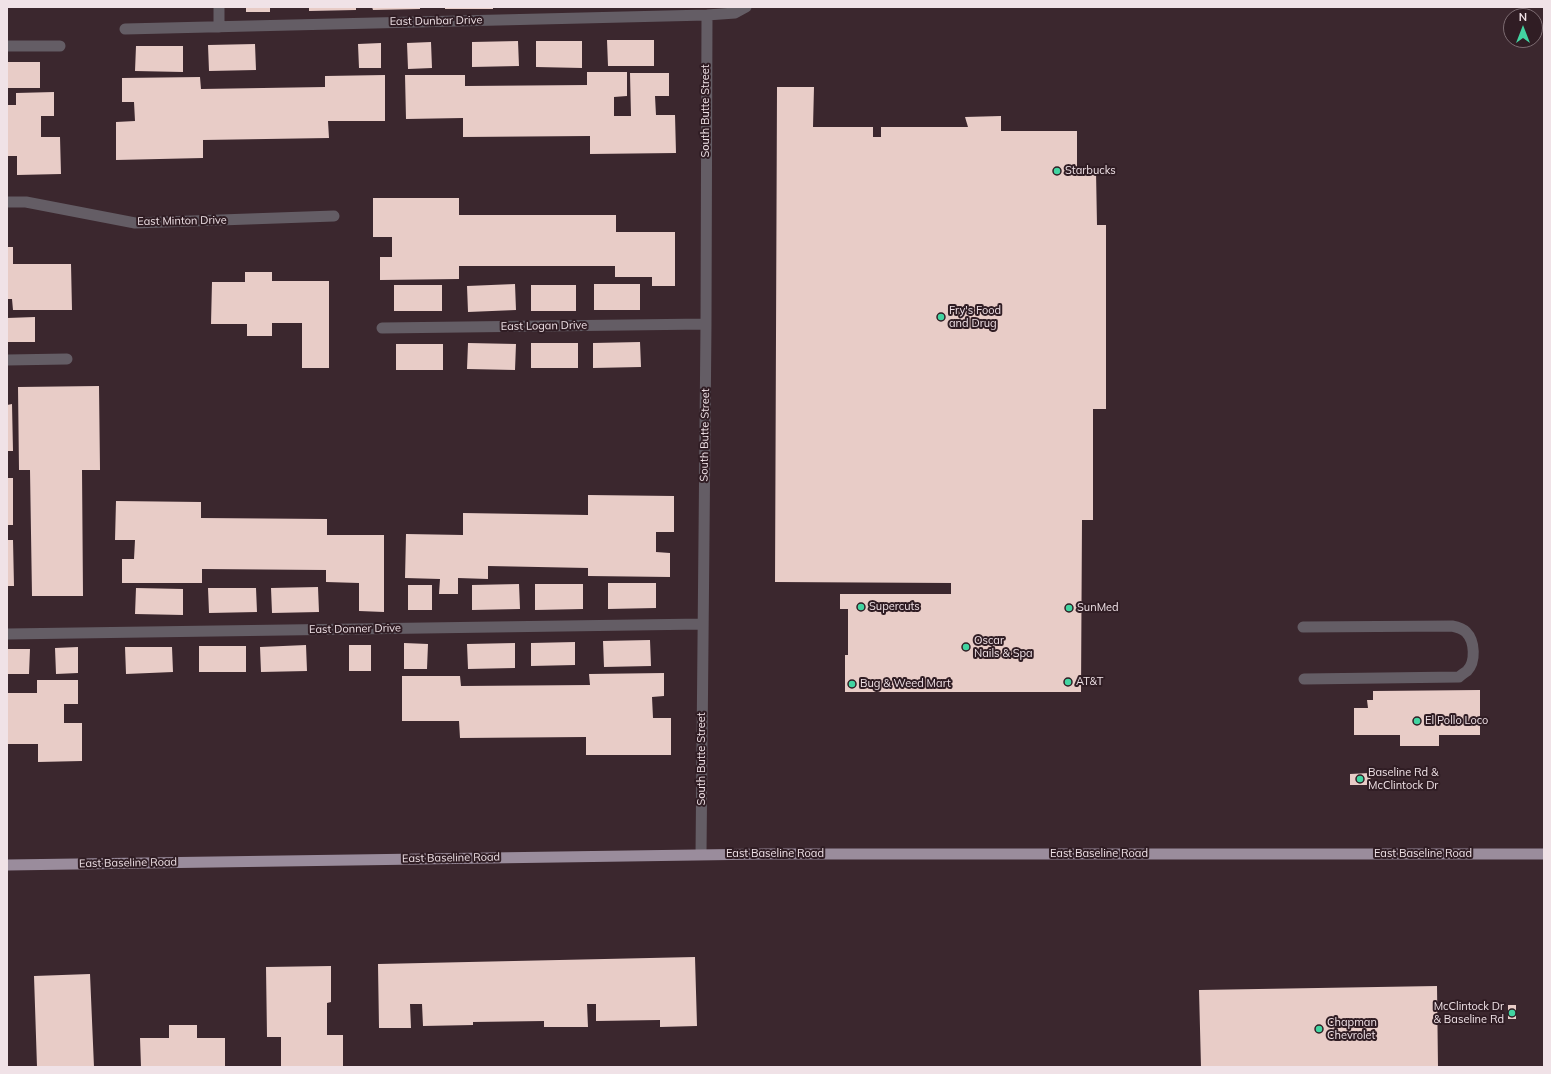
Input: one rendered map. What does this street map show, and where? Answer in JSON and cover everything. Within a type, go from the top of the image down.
[{"type":"main road","name":"East Baseline Road","points":[[7,865],[701,854],[1544,854]]},
{"type":"street","points":[[219,7],[219,27]]},
{"type":"street","name":"East Dunbar Drive","points":[[125,29],[707,15],[735,13],[746,7]]},
{"type":"street","name":"South Butte Street","points":[[701,854],[706,324],[707,15]]},
{"type":"street","points":[[7,46],[60,46]]},
{"type":"street","name":"East Minton Drive","points":[[7,202],[26,202],[136,223],[334,216]]},
{"type":"street","name":"East Logan Drive","points":[[382,328],[706,324]]},
{"type":"street","points":[[7,360],[67,359]]},
{"type":"street","name":"East Donner Drive","points":[[7,634],[703,624]]},
{"type":"street","points":[[1303,626],[1452,626],[1465,631],[1471,638],[1473,651],[1472,662],[1467,670],[1459,677],[1304,679]]},
{"type":"building","points":[[246,7],[270,7],[270,12],[246,12]]},
{"type":"building","points":[[309,7],[356,7],[356,10],[309,11]]},
{"type":"building","points":[[372,7],[420,7],[420,9],[373,10]]},
{"type":"building","points":[[445,7],[493,7],[493,9],[445,9]]},
{"type":"building","points":[[607,40],[654,40],[654,66],[608,66]]},
{"type":"building","points":[[518,41],[519,66],[472,67],[472,42]]},
{"type":"building","points":[[536,41],[582,41],[582,68],[536,67]]},
{"type":"building","points":[[431,42],[432,68],[408,69],[407,43]]},
{"type":"building","points":[[381,43],[381,68],[359,68],[358,44]]},
{"type":"building","points":[[255,44],[256,70],[209,71],[208,45]]},
{"type":"building","points":[[136,46],[183,46],[183,72],[135,71]]},
{"type":"building","points":[[7,62],[40,62],[40,88],[7,88]]},
{"type":"building","points":[[587,72],[627,72],[627,96],[614,97],[614,116],[631,116],[630,73],[669,73],[669,96],[655,96],[656,115],[675,115],[676,153],[590,154],[590,136],[463,137],[463,118],[406,119],[405,75],[465,75],[465,86],[587,85]]},
{"type":"building","points":[[385,75],[385,121],[328,121],[329,138],[203,140],[203,158],[116,160],[116,122],[135,121],[134,102],[122,102],[122,78],[200,77],[201,89],[325,87],[325,76]]},
{"type":"building","name":"Fry's Food and Drug","points":[[777,87],[814,87],[813,127],[873,127],[873,137],[881,137],[881,127],[968,127],[965,117],[1001,116],[1001,131],[1077,131],[1077,171],[1096,171],[1097,225],[1106,225],[1106,409],[1093,409],[1093,520],[1082,520],[1081,692],[845,692],[845,655],[848,655],[848,609],[840,609],[840,594],[951,594],[951,583],[775,582]]},
{"type":"building","points":[[54,92],[54,116],[41,116],[41,137],[60,137],[61,174],[17,175],[17,156],[7,156],[7,105],[16,105],[16,93]]},
{"type":"building","points":[[373,198],[459,198],[459,215],[616,215],[616,232],[675,232],[675,286],[652,286],[652,277],[615,277],[615,266],[459,266],[459,279],[380,280],[380,257],[392,257],[392,237],[373,237]]},
{"type":"building","points":[[7,247],[13,247],[13,264],[71,264],[72,310],[13,310],[12,299],[7,299]]},
{"type":"building","points":[[245,272],[272,272],[272,281],[329,281],[329,368],[302,368],[302,323],[272,323],[272,336],[247,336],[247,324],[211,324],[212,282],[245,282]]},
{"type":"building","points":[[515,284],[516,310],[468,312],[467,286]]},
{"type":"building","points":[[594,284],[640,284],[640,310],[594,310]]},
{"type":"building","points":[[394,285],[442,285],[442,311],[394,311]]},
{"type":"building","points":[[531,285],[576,285],[576,311],[531,311]]},
{"type":"building","points":[[35,317],[35,342],[7,342],[7,318]]},
{"type":"building","points":[[640,342],[641,367],[593,368],[593,343]]},
{"type":"building","points":[[468,343],[516,344],[515,370],[467,369]]},
{"type":"building","points":[[531,343],[578,343],[578,368],[531,368]]},
{"type":"building","points":[[396,344],[443,344],[443,370],[396,370]]},
{"type":"building","points":[[99,386],[100,470],[82,470],[83,596],[32,596],[30,470],[19,470],[18,387]]},
{"type":"building","points":[[12,404],[13,451],[7,451],[7,405]]},
{"type":"building","points":[[7,478],[13,478],[13,525],[7,525]]},
{"type":"building","points":[[588,495],[674,496],[674,532],[656,532],[656,552],[670,553],[670,577],[588,576],[588,568],[488,566],[488,579],[458,578],[458,594],[439,594],[440,579],[405,578],[406,534],[463,535],[463,513],[588,515]]},
{"type":"building","points":[[116,501],[201,502],[201,518],[327,519],[327,535],[384,535],[384,612],[359,611],[359,583],[326,582],[326,570],[202,569],[202,583],[122,583],[122,559],[134,559],[135,540],[115,540]]},
{"type":"building","points":[[7,540],[13,540],[14,586],[7,586]]},
{"type":"building","points":[[608,583],[656,583],[656,608],[608,609]]},
{"type":"building","points":[[519,584],[520,609],[472,610],[472,585]]},
{"type":"building","points":[[535,584],[583,584],[583,609],[535,610]]},
{"type":"building","points":[[408,585],[432,585],[432,610],[408,610]]},
{"type":"building","points":[[318,587],[319,612],[272,613],[271,588]]},
{"type":"building","points":[[136,588],[183,589],[183,615],[135,614]]},
{"type":"building","points":[[208,588],[256,588],[257,612],[209,613]]},
{"type":"building","points":[[650,640],[651,666],[604,667],[603,641]]},
{"type":"building","points":[[575,642],[575,665],[531,666],[531,643]]},
{"type":"building","points":[[404,643],[428,644],[427,669],[404,669]]},
{"type":"building","points":[[515,643],[515,668],[468,669],[467,644]]},
{"type":"building","points":[[306,645],[307,671],[261,672],[260,647]]},
{"type":"building","points":[[349,645],[371,645],[371,671],[349,671]]},
{"type":"building","points":[[199,646],[246,646],[246,672],[199,672]]},
{"type":"building","points":[[78,647],[78,673],[56,674],[55,648]]},
{"type":"building","points":[[125,647],[172,647],[173,672],[126,674]]},
{"type":"building","points":[[7,649],[30,649],[29,674],[7,674]]},
{"type":"building","points":[[664,673],[664,696],[652,697],[653,718],[671,718],[671,755],[586,755],[586,737],[460,738],[459,721],[402,721],[402,676],[460,676],[461,686],[590,685],[589,674]]},
{"type":"building","points":[[37,680],[78,680],[78,704],[64,704],[64,723],[82,723],[82,761],[38,762],[38,744],[7,744],[7,693],[37,693]]},
{"type":"building","name":"El Pollo Loco","points":[[1480,690],[1480,735],[1439,735],[1439,746],[1400,746],[1400,735],[1354,735],[1354,708],[1368,708],[1367,700],[1373,700],[1373,691]]},
{"type":"building","points":[[1370,773],[1371,785],[1350,785],[1350,774]]},
{"type":"building","points":[[695,957],[697,1026],[660,1027],[660,1020],[596,1021],[596,1004],[587,1004],[588,1027],[544,1027],[544,1021],[473,1022],[473,1025],[423,1026],[422,1004],[410,1004],[411,1028],[379,1028],[378,964]]},
{"type":"building","points":[[331,966],[331,1002],[327,1003],[327,1035],[343,1035],[343,1067],[281,1067],[281,1037],[267,1037],[266,967]]},
{"type":"building","points":[[90,974],[94,1067],[37,1067],[34,976]]},
{"type":"building","name":"Chapman Chevrolet","points":[[1437,986],[1438,1067],[1201,1067],[1199,990]]},
{"type":"building","points":[[1508,1005],[1516,1005],[1516,1019],[1508,1019]]},
{"type":"building","points":[[169,1025],[197,1025],[197,1038],[225,1038],[225,1067],[141,1067],[140,1038],[169,1038]]},
{"type":"place","name":"Starbucks","points":[[1057,171]]},
{"type":"place","name":"Fry's Food and Drug","points":[[941,317]]},
{"type":"place","name":"Supercuts","points":[[861,607]]},
{"type":"place","name":"SunMed","points":[[1069,608]]},
{"type":"place","name":"Oscar Nails & Spa","points":[[966,647]]},
{"type":"place","name":"AT&T","points":[[1068,682]]},
{"type":"place","name":"Bug & Weed Mart","points":[[852,684]]},
{"type":"place","name":"El Pollo Loco","points":[[1417,721]]},
{"type":"place","name":"Baseline Rd & McClintock Dr","points":[[1360,779]]},
{"type":"place","name":"McClintock Dr & Baseline Rd","points":[[1512,1013]]},
{"type":"place","name":"Chapman Chevrolet","points":[[1319,1029]]}]
